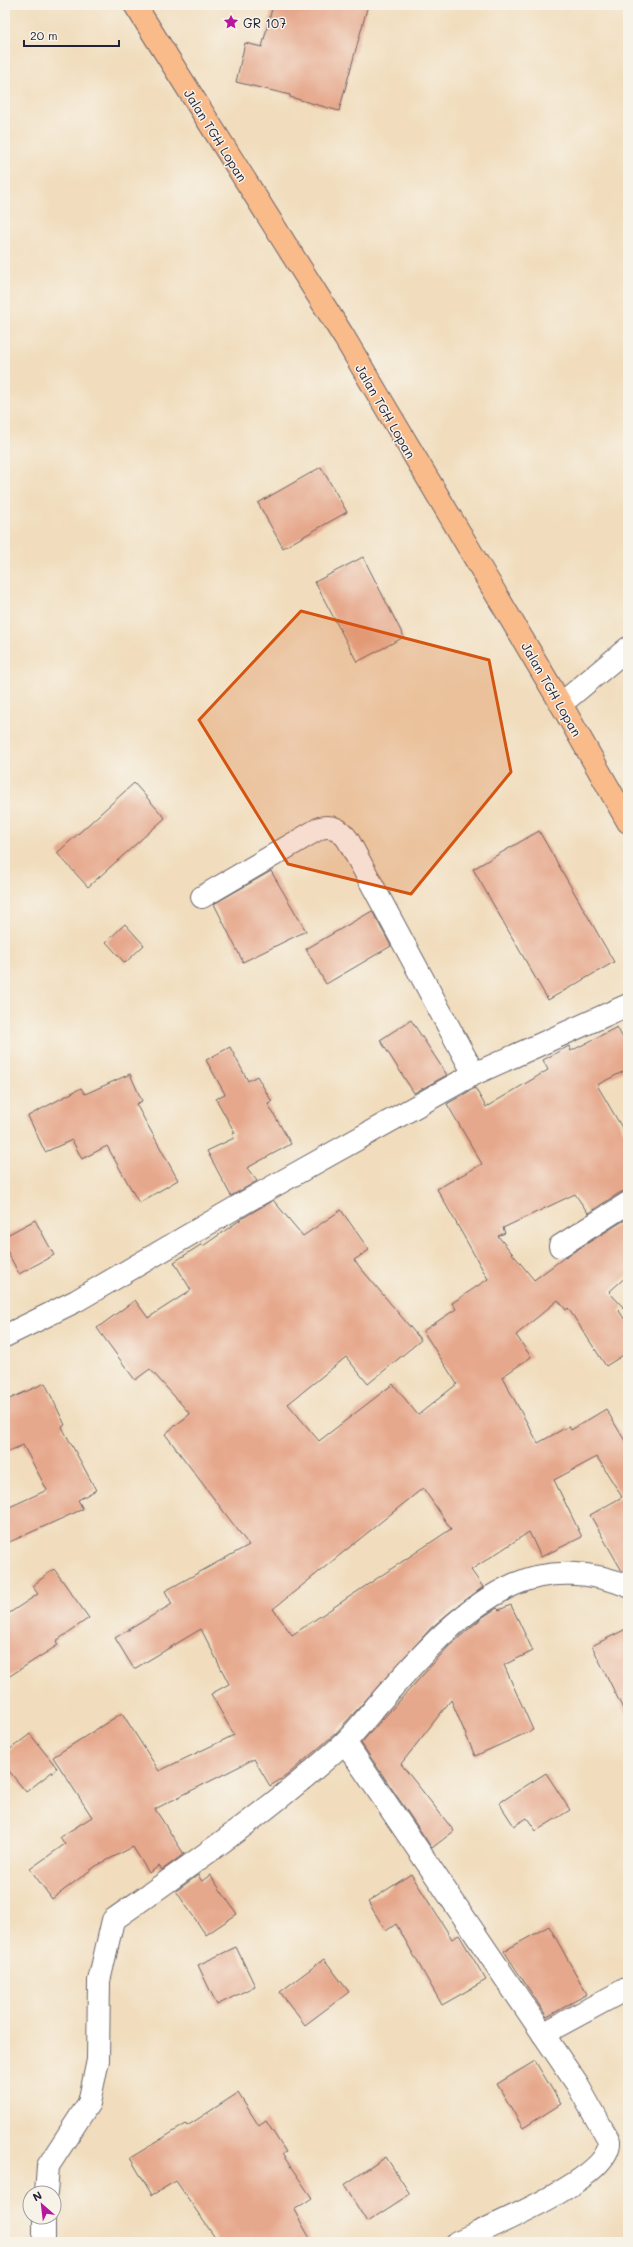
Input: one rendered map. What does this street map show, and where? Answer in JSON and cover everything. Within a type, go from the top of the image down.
[{"type":"highway","name":"Jalan TGH Lopan","points":[[135,5],[344,337],[561,704],[628,822]]},
{"type":"street","points":[[561,704],[628,648]]},
{"type":"street","points":[[202,897],[320,828],[332,826],[338,828],[348,840],[474,1074]]},
{"type":"street","points":[[5,1336],[76,1301],[227,1212],[474,1074],[628,1005]]},
{"type":"street","points":[[560,1246],[628,1202]]},
{"type":"street","points":[[47,2185],[48,2166],[89,2103],[98,2060],[99,1981],[113,1920],[215,1849],[345,1742],[432,1646],[462,1617],[489,1597],[516,1583],[544,1575],[588,1574],[608,1578],[628,1586]]},
{"type":"street","points":[[345,1742],[543,2034],[602,2126],[609,2141],[607,2155],[593,2170],[572,2185],[527,2210],[457,2242]]},
{"type":"street","points":[[543,2034],[628,1988]]},
{"type":"street","points":[[44,2225],[44,2242]]},
{"type":"highlighted area","points":[[301,611],[489,660],[511,772],[411,894],[288,864],[199,720]]},
{"type":"building","points":[[273,5],[368,5],[339,111],[290,97],[290,95],[236,82],[245,43],[262,47]]},
{"type":"building","points":[[321,467],[347,512],[283,548],[258,503]]},
{"type":"building","points":[[363,557],[404,637],[357,662],[315,582]]},
{"type":"building","points":[[134,783],[165,818],[88,887],[57,853]]},
{"type":"building","points":[[539,831],[614,962],[548,1000],[473,869]]},
{"type":"building","points":[[271,871],[306,931],[243,962],[214,904]]},
{"type":"building","points":[[372,911],[391,946],[326,984],[306,949]]},
{"type":"building","points":[[125,924],[144,945],[125,963],[106,942]]},
{"type":"building","points":[[411,1020],[447,1075],[414,1093],[380,1040]]},
{"type":"building","points":[[617,1027],[628,1048],[628,1069],[597,1085],[628,1138],[628,1191],[621,1192],[588,1213],[575,1194],[503,1228],[505,1233],[498,1236],[534,1280],[565,1257],[628,1218],[628,1275],[609,1292],[623,1307],[619,1311],[628,1324],[628,1352],[606,1366],[568,1308],[566,1310],[558,1300],[516,1335],[531,1357],[502,1377],[538,1443],[569,1426],[571,1430],[606,1409],[628,1446],[628,1573],[622,1571],[590,1515],[622,1497],[597,1457],[554,1480],[582,1537],[541,1557],[529,1532],[471,1570],[483,1587],[431,1628],[335,1734],[286,1776],[270,1786],[254,1759],[155,1809],[184,1854],[162,1870],[159,1866],[149,1873],[133,1847],[96,1866],[52,1899],[30,1869],[65,1844],[60,1837],[92,1817],[53,1757],[122,1713],[159,1771],[234,1735],[211,1694],[229,1684],[201,1629],[134,1669],[115,1638],[172,1604],[165,1591],[249,1545],[165,1434],[190,1414],[150,1369],[135,1380],[97,1328],[135,1300],[148,1318],[191,1290],[174,1262],[202,1244],[203,1246],[243,1218],[273,1200],[303,1236],[341,1210],[369,1250],[354,1260],[421,1340],[368,1384],[346,1357],[288,1404],[319,1441],[393,1384],[418,1415],[457,1384],[423,1331],[456,1309],[452,1303],[488,1279],[437,1189],[482,1164],[447,1104],[475,1088],[486,1107],[548,1070],[543,1060],[569,1046],[571,1051]],"holes":[[[423,1488],[451,1529],[292,1635],[273,1609]]]},
{"type":"building","points":[[230,1047],[248,1081],[257,1076],[272,1102],[268,1104],[291,1144],[247,1168],[257,1181],[231,1196],[207,1151],[234,1138],[232,1134],[235,1133],[216,1099],[225,1094],[206,1060]]},
{"type":"building","points":[[130,1074],[142,1101],[136,1104],[178,1180],[139,1203],[107,1146],[82,1159],[72,1140],[45,1152],[28,1116],[81,1088],[85,1094]]},
{"type":"building","points":[[35,1220],[54,1255],[19,1274],[5,1247],[5,1236]]},
{"type":"building","points":[[45,1383],[65,1425],[62,1427],[96,1490],[78,1500],[83,1509],[5,1544],[5,1509],[47,1490],[23,1445],[5,1453],[5,1401]]},
{"type":"building","points":[[54,1569],[89,1618],[56,1641],[58,1645],[5,1679],[5,1616],[38,1594],[32,1586]]},
{"type":"building","points":[[511,1605],[533,1651],[504,1665],[533,1730],[475,1756],[451,1700],[401,1764],[454,1831],[432,1848],[361,1743],[449,1646],[483,1617],[497,1608],[499,1610]]},
{"type":"building","points":[[628,1628],[628,1719],[592,1646]]},
{"type":"building","points":[[30,1734],[57,1768],[26,1792],[5,1766],[5,1753]]},
{"type":"building","points":[[546,1773],[570,1810],[536,1831],[527,1818],[514,1826],[499,1803]]},
{"type":"building","points":[[411,1874],[452,1939],[459,1935],[486,1980],[442,2005],[396,1924],[386,1931],[368,1902]]},
{"type":"building","points":[[198,1875],[202,1881],[210,1875],[237,1914],[206,1935],[176,1891]]},
{"type":"building","points":[[549,1926],[587,1994],[547,2017],[504,1951]]},
{"type":"building","points":[[236,1947],[255,1986],[217,2005],[198,1965]]},
{"type":"building","points":[[324,1959],[349,1992],[305,2025],[280,1992]]},
{"type":"building","points":[[535,2061],[561,2104],[523,2128],[497,2084]]},
{"type":"building","points":[[238,2093],[259,2126],[266,2121],[286,2152],[282,2154],[312,2198],[294,2210],[312,2242],[218,2242],[176,2181],[152,2195],[130,2158],[186,2124],[187,2126]]},
{"type":"building","points":[[386,2157],[410,2194],[367,2222],[344,2185]]},
{"type":"place","name":"GR 107","points":[[231,22]]}]
